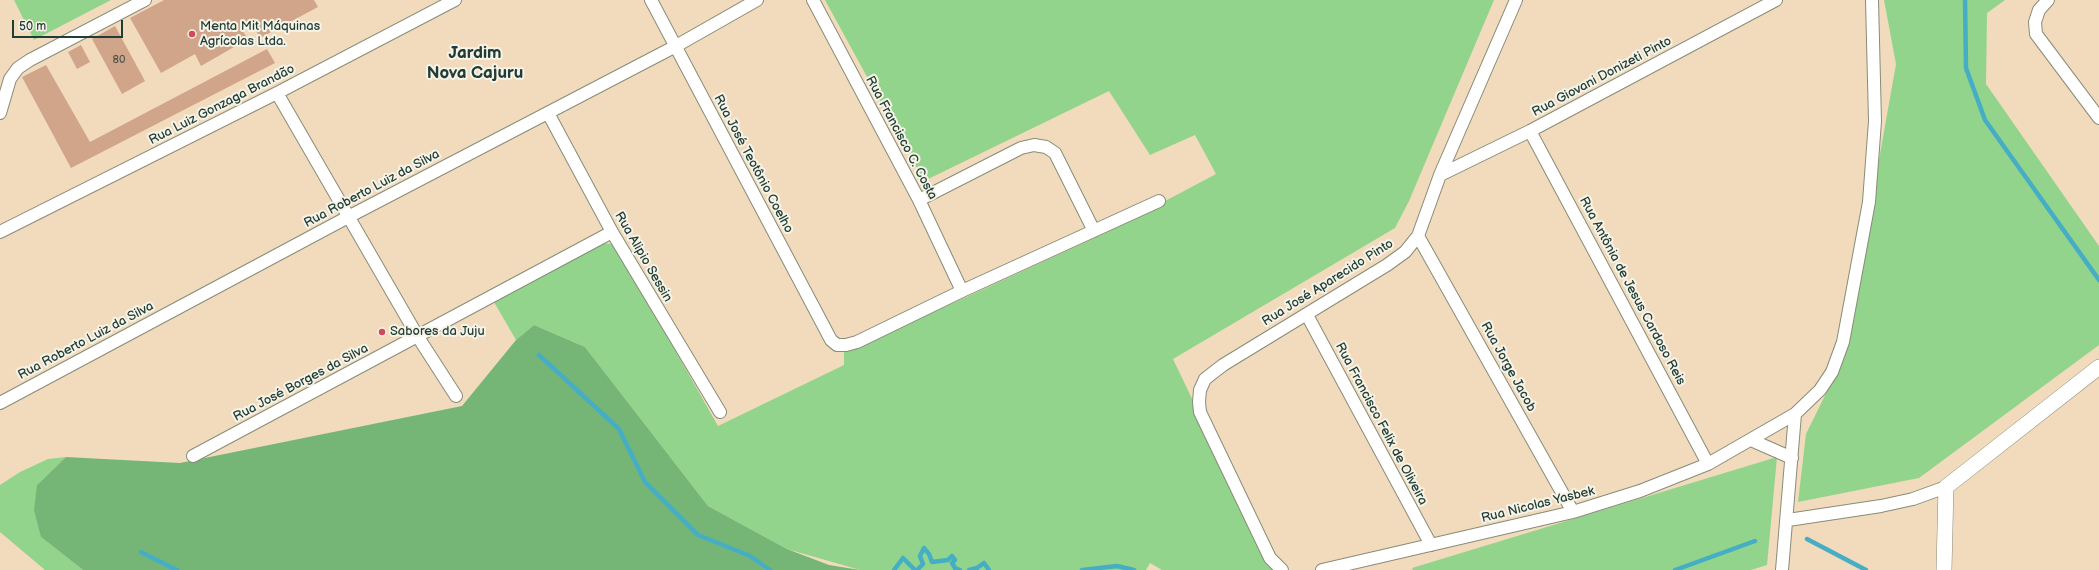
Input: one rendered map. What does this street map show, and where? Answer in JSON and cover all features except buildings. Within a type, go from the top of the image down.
[{"type":"street","points":[[0,113],[4,94],[10,79],[18,68],[30,60],[145,0]]},
{"type":"street","name":"Rua Luiz Gonzaga Brandão","points":[[0,232],[277,93],[455,0]]},
{"type":"street","name":"Rua José Teotônio Coelho","points":[[651,0],[830,340],[837,345],[846,345],[857,342],[962,290]]},
{"type":"street","name":"Rua Roberto Luiz da Silva","points":[[0,403],[350,216],[676,46],[757,0]]},
{"type":"street","name":"Rua Francisco C. Costa","points":[[813,0],[919,200],[962,290]]},
{"type":"street","name":"Rua José Aparecido Pinto","points":[[1282,570],[1270,558],[1200,412],[1200,390],[1205,379],[1223,365],[1387,265],[1405,252],[1418,236],[1440,176],[1516,0]]},
{"type":"street","name":"Rua Giovani Donizeti Pinto","points":[[1440,176],[1530,132],[1776,0]]},
{"type":"street","name":"Rua Nicolas Yasbek","points":[[1322,570],[1573,512],[1640,491],[1708,464],[1751,440],[1795,414],[1820,390],[1832,372],[1843,342],[1870,202],[1875,121],[1872,0]]},
{"type":"street","points":[[2048,0],[2039,10],[2035,22],[2036,34],[2099,118]]},
{"type":"street","points":[[277,93],[350,216],[418,336],[456,396]]},
{"type":"street","name":"Rua Alipio Sessin","points":[[548,113],[612,232],[720,412]]},
{"type":"street","name":"Rua Antônia de Jesus Cardoso Reis","points":[[1530,132],[1708,464]]},
{"type":"street","points":[[919,200],[1021,148],[1034,145],[1046,147],[1055,153],[1094,231]]},
{"type":"street","points":[[962,290],[1159,201]]},
{"type":"street","name":"Rua José Borges da Silva","points":[[193,456],[612,232]]},
{"type":"street","name":"Rua Jorge Jacob","points":[[1418,236],[1573,512]]},
{"type":"street","name":"Rua Francisco Felix de Oliveira","points":[[1307,315],[1431,545]]},
{"type":"street","points":[[1788,520],[1881,506],[1946,488],[2099,367]]},
{"type":"street","points":[[1782,570],[1788,520],[1795,414]]},
{"type":"street","points":[[1751,440],[1792,458]]},
{"type":"street","points":[[1944,570],[1946,488]]},
{"type":"green space","points":[[14,0],[111,0],[34,40]]},
{"type":"green space","points":[[825,0],[1494,0],[1409,201],[1395,228],[1173,359],[1274,570],[1162,570],[1150,563],[1146,570],[860,570],[787,549],[708,506],[585,347],[534,325],[516,340],[494,302],[598,243],[615,244],[718,426],[844,365],[844,352],[1103,234],[1216,174],[1195,135],[1150,155],[1109,91],[924,181]]},
{"type":"green space","points":[[1884,0],[2005,0],[1987,13],[1986,84],[2099,246],[2099,345],[1919,478],[1798,502],[1806,434],[1844,357],[1896,64]]},
{"type":"green space","points":[[534,325],[585,347],[708,506],[787,549],[829,565],[860,570],[83,570],[41,537],[34,510],[37,485],[66,457],[180,463],[462,406],[516,340]]},
{"type":"green space","points":[[66,457],[38,484],[41,537],[83,570],[45,570],[0,532],[0,485],[20,472],[48,459]]},
{"type":"green space","points":[[1777,457],[1767,565],[1751,570],[1413,570],[1412,568]]},
{"type":"waterway","points":[[1965,0],[1966,68],[1985,120],[2099,280]]},
{"type":"waterway","points":[[539,355],[619,429],[645,482],[698,535],[750,556],[770,570]]},
{"type":"waterway","points":[[1807,539],[1866,570]]},
{"type":"waterway","points":[[1675,570],[1755,541]]},
{"type":"waterway","points":[[917,570],[923,564],[920,556],[924,548],[929,554],[932,562],[948,560],[952,556],[955,560],[952,563],[955,568],[960,570]]},
{"type":"waterway","points":[[141,552],[177,570]]},
{"type":"waterway","points":[[894,570],[903,558],[915,570]]},
{"type":"waterway","points":[[969,570],[977,568],[984,563],[989,570]]},
{"type":"waterway","points":[[1082,570],[1117,566],[1134,570]]},
{"type":"place","name":"Menta Mit Máquinas Agrícolas Ltda.","points":[[192,34]]},
{"type":"place","name":"Sabores da Juju","points":[[382,332]]},
{"type":"district","name":"Jardim Nova Cajuru","points":[[475,64]]}]
